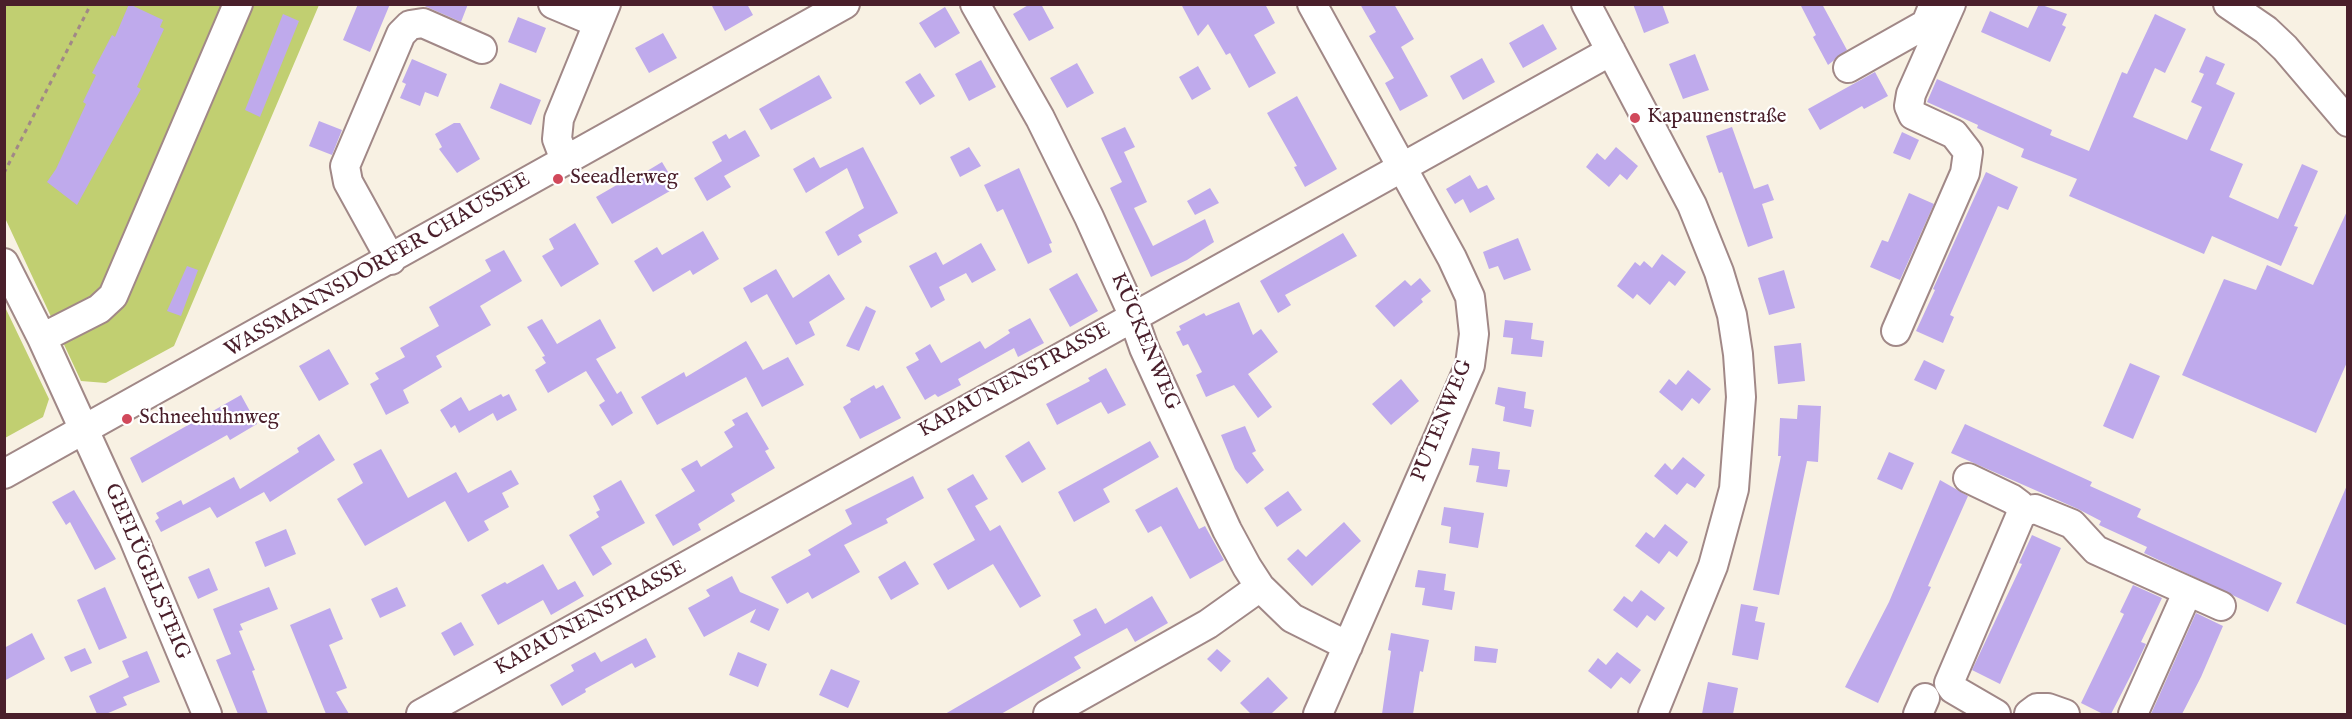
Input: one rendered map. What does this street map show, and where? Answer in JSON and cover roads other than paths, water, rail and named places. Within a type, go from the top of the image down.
[{"type":"street","points":[[42,338],[99,309],[113,296],[238,4]]},
{"type":"street","points":[[553,4],[602,14],[559,119],[557,140],[577,153]]},
{"type":"street","points":[[577,153],[578,122],[582,105],[626,4]]},
{"type":"street","name":"WASSMANNSDORFER CHAUSSEE","points":[[4,474],[391,260],[577,153],[845,4]]},
{"type":"street","name":"KÜCKENWEG","points":[[975,4],[1041,118],[1134,315],[1144,348],[1227,530],[1260,586],[1292,618],[1348,646]]},
{"type":"street","name":"PUTENWEG","points":[[1312,4],[1452,258],[1470,297],[1472,344],[1470,365],[1318,714]]},
{"type":"street","points":[[1586,4],[1692,205],[1719,272],[1733,325],[1741,398],[1734,489],[1724,528],[1699,603],[1653,714]]},
{"type":"street","points":[[1848,68],[1926,24],[1934,4]]},
{"type":"street","points":[[1896,331],[1965,173],[1968,152],[1954,134],[1913,115],[1909,106],[1911,94],[1951,4]]},
{"type":"street","points":[[2228,4],[2266,30],[2285,48],[2348,122]]},
{"type":"street","points":[[391,260],[348,182],[345,166],[401,34],[410,25],[423,23],[482,49]]},
{"type":"street","name":"KAPAUNENSTRASSE","points":[[421,714],[1611,51]]},
{"type":"street","points":[[4,263],[42,338],[83,431]]},
{"type":"street","name":"GEFLÜGELSTEIG","points":[[83,431],[134,539],[207,714]]},
{"type":"street","points":[[1968,478],[2012,499],[2020,505],[2022,512],[1949,682],[1953,689],[1996,714]]},
{"type":"street","points":[[2022,512],[2035,509],[2072,524],[2096,550],[2187,593],[2222,606]]},
{"type":"street","points":[[1048,714],[1208,624],[1260,586]]},
{"type":"street","points":[[2133,714],[2187,593]]},
{"type":"street","points":[[2029,714],[2037,708],[2065,714]]},
{"type":"place","name":"Kapaunenstraße","points":[[1635,118]]},
{"type":"place","name":"Seeadlerweg","points":[[558,179]]},
{"type":"place","name":"Schneehuhnweg","points":[[127,419]]}]
